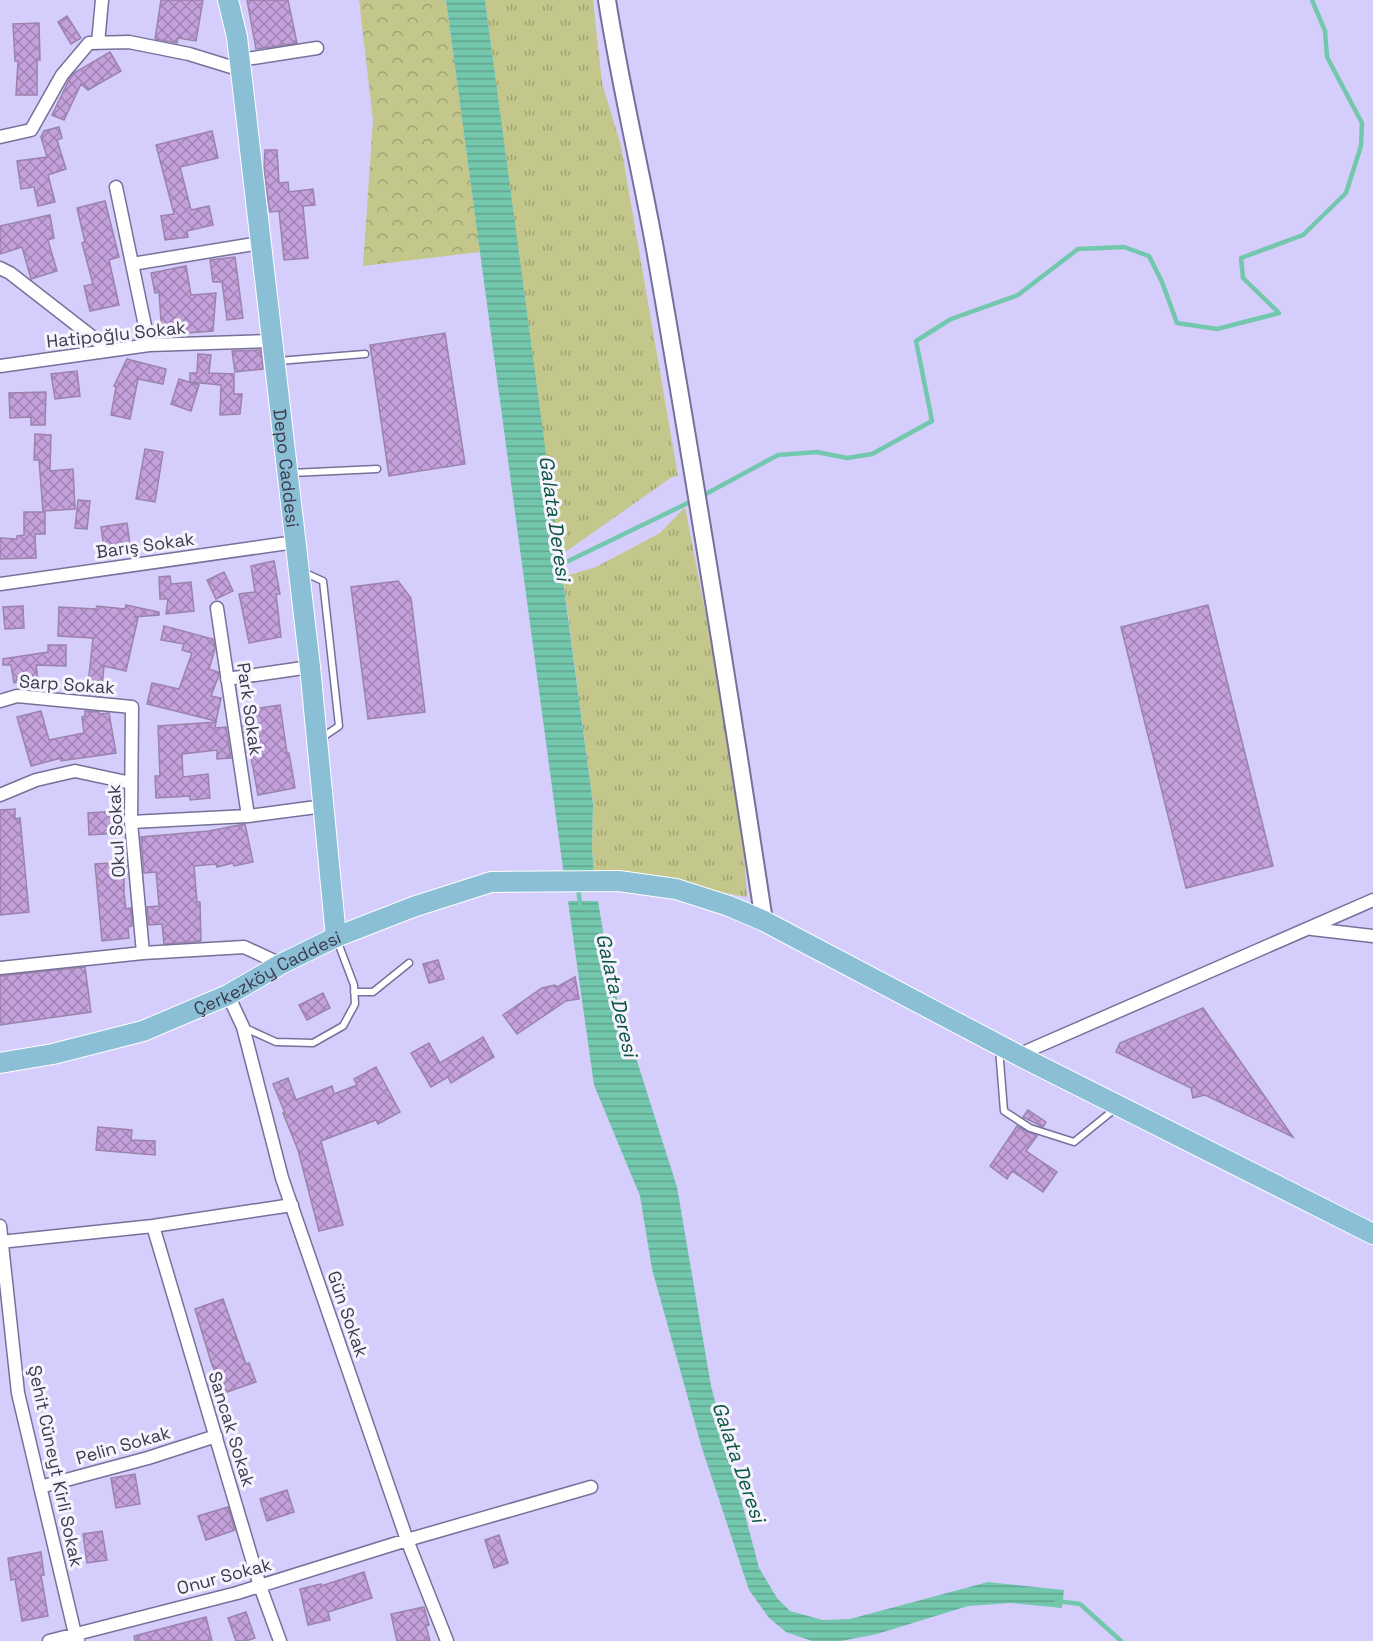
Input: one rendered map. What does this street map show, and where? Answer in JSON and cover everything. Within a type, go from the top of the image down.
[{"type":"main road","name":"Depo Caddesi","points":[[228,0],[237,36],[310,667],[336,937]]},
{"type":"main road","name":"Çerkezköy Caddesi","points":[[0,1063],[53,1054],[143,1031],[228,995],[281,964],[336,937],[414,907],[491,882],[619,880],[676,889],[729,906],[764,921],[1018,1055],[1373,1233]]},
{"type":"street","points":[[98,43],[102,0]]},
{"type":"street","points":[[607,0],[614,48],[651,227],[694,472],[764,921]]},
{"type":"street","points":[[0,137],[31,130],[62,75],[89,43],[129,42],[240,65],[316,48]]},
{"type":"street","points":[[116,188],[149,345]]},
{"type":"street","points":[[132,264],[260,243]]},
{"type":"street","points":[[0,268],[10,273],[109,350]]},
{"type":"street","name":"Hatipoğlu Sokak","points":[[0,366],[149,345],[272,341]]},
{"type":"street","name":"Barış Sokak","points":[[0,584],[295,542]]},
{"type":"street","name":"Park Sokak","points":[[217,608],[248,816]]},
{"type":"street","points":[[228,679],[310,667]]},
{"type":"street","name":"Sarp Sokak","points":[[0,701],[17,696],[132,707]]},
{"type":"street","name":"Okul Sokak","points":[[132,707],[131,822],[142,953]]},
{"type":"street","points":[[0,795],[36,780],[75,771],[131,783]]},
{"type":"street","points":[[131,822],[248,816],[324,806]]},
{"type":"street","points":[[1018,1055],[1373,900]]},
{"type":"street","points":[[1310,929],[1373,936]]},
{"type":"street","points":[[0,968],[142,953],[244,947],[281,964]]},
{"type":"street","name":"Gün Sokak","points":[[228,995],[243,1027],[282,1178],[407,1540],[447,1641]]},
{"type":"street","points":[[1,1242],[153,1226],[292,1205]]},
{"type":"street","name":"Şehit Cüneyt Kirli Sokak","points":[[0,1226],[18,1393],[76,1637]]},
{"type":"street","name":"Sancak Sokak","points":[[153,1226],[260,1586],[280,1641]]},
{"type":"street","name":"Pelin Sokak","points":[[40,1487],[148,1458],[216,1436]]},
{"type":"street","name":"Onur Sokak","points":[[49,1641],[76,1637],[260,1586],[407,1540],[591,1487]]},
{"type":"lane","points":[[274,361],[364,354]]},
{"type":"lane","points":[[287,473],[377,469]]},
{"type":"lane","points":[[298,569],[323,581],[339,726],[317,741]]},
{"type":"lane","points":[[243,1027],[276,1042],[313,1042],[343,1026],[355,1004],[354,985],[336,937]]},
{"type":"lane","points":[[354,992],[373,992],[409,963]]},
{"type":"lane","points":[[999,1045],[1004,1111],[1030,1128],[1074,1142],[1119,1106]]},
{"type":"green space","points":[[359,0],[446,0],[480,252],[363,266],[373,120]]},
{"type":"green space","points":[[485,0],[593,0],[602,83],[621,146],[678,476],[672,477],[564,553],[558,550]]},
{"type":"green space","points":[[685,507],[739,787],[747,897],[649,880],[594,876],[593,803],[563,577],[596,567],[660,533]]},
{"type":"shaded area","points":[[446,0],[485,0],[593,804],[594,876],[564,876]]},
{"type":"shaded area","points":[[568,901],[598,901],[611,979],[677,1187],[711,1386],[759,1568],[777,1598],[790,1611],[823,1620],[850,1619],[988,1582],[1064,1590],[1062,1608],[1011,1603],[968,1606],[877,1634],[841,1641],[812,1641],[786,1632],[769,1618],[749,1590],[701,1445],[652,1269],[640,1196],[594,1085]]},
{"type":"building","points":[[161,0],[203,0],[196,41],[178,38],[177,43],[155,39]]},
{"type":"building","points":[[247,0],[288,0],[297,43],[256,49]]},
{"type":"building","points":[[67,16],[81,38],[71,44],[58,22]]},
{"type":"building","points":[[39,23],[40,60],[37,60],[37,95],[16,95],[18,61],[15,61],[13,24]]},
{"type":"building","points":[[110,52],[121,71],[88,90],[81,84],[64,120],[52,115],[74,73]]},
{"type":"building","points":[[59,127],[62,138],[57,140],[66,169],[48,175],[55,202],[38,206],[34,187],[21,189],[17,161],[47,157],[41,137],[44,131]]},
{"type":"building","points":[[212,131],[218,158],[180,167],[191,210],[209,206],[213,225],[187,231],[188,237],[165,240],[161,216],[174,214],[156,145]]},
{"type":"building","points":[[265,150],[277,150],[279,183],[288,182],[289,192],[313,189],[315,205],[303,206],[308,258],[284,260],[279,211],[270,212],[268,201],[264,169]]},
{"type":"building","points":[[105,201],[119,257],[109,260],[119,305],[90,311],[84,286],[93,284],[82,243],[85,242],[77,208]]},
{"type":"building","points":[[50,215],[54,238],[48,240],[57,271],[31,279],[22,247],[0,254],[0,226]]},
{"type":"building","points":[[235,257],[243,318],[227,320],[222,282],[213,282],[210,260]]},
{"type":"building","points":[[186,266],[191,295],[216,293],[213,331],[162,335],[159,292],[155,293],[151,273]]},
{"type":"building","points":[[445,333],[465,464],[389,476],[370,345]]},
{"type":"building","points":[[261,350],[263,369],[235,372],[232,351]]},
{"type":"building","points":[[198,354],[211,355],[209,373],[234,374],[234,394],[242,394],[240,414],[220,415],[221,385],[190,382],[190,373],[197,373]]},
{"type":"building","points":[[127,359],[166,369],[163,384],[138,379],[130,419],[111,415],[116,387],[114,386]]},
{"type":"building","points":[[77,371],[80,396],[55,399],[51,374]]},
{"type":"building","points":[[179,379],[199,385],[191,411],[171,404]]},
{"type":"building","points":[[46,392],[45,425],[31,425],[31,417],[10,418],[9,393]]},
{"type":"building","points":[[35,434],[51,435],[50,471],[73,469],[75,509],[43,511],[39,460],[34,460]]},
{"type":"building","points":[[145,449],[163,452],[155,502],[136,499]]},
{"type":"building","points":[[78,500],[90,501],[87,529],[75,528]]},
{"type":"building","points":[[24,512],[45,512],[45,534],[35,534],[36,558],[0,559],[0,538],[17,539],[17,536],[24,535]]},
{"type":"building","points":[[127,523],[130,544],[104,548],[101,527]]},
{"type":"building","points":[[274,561],[280,594],[276,594],[281,637],[249,643],[239,594],[255,592],[251,566]]},
{"type":"building","points":[[224,572],[233,591],[216,599],[207,580]]},
{"type":"building","points":[[170,576],[171,584],[191,582],[194,611],[166,614],[168,599],[160,599],[159,577]]},
{"type":"building","points":[[398,581],[411,598],[425,712],[368,719],[351,587]]},
{"type":"building","points":[[126,605],[159,612],[159,615],[134,617],[138,618],[126,671],[104,666],[101,696],[87,694],[93,638],[58,636],[59,607],[96,609],[97,606],[125,609]]},
{"type":"building","points":[[1208,605],[1273,866],[1186,888],[1121,627]]},
{"type":"building","points":[[23,606],[24,628],[5,629],[3,607]]},
{"type":"building","points":[[164,626],[213,639],[215,649],[209,669],[218,672],[219,675],[211,696],[221,698],[216,721],[147,704],[152,683],[179,689],[192,653],[182,650],[184,644],[161,640]]},
{"type":"building","points":[[48,645],[66,645],[66,666],[36,665],[38,679],[14,683],[11,665],[3,665],[3,659],[48,652]]},
{"type":"building","points":[[280,705],[295,788],[258,795],[243,726],[248,726],[245,710]]},
{"type":"building","points":[[41,711],[49,740],[84,733],[82,717],[85,716],[85,711],[99,712],[99,714],[109,713],[116,753],[61,761],[61,758],[31,766],[17,717]]},
{"type":"building","points":[[216,722],[215,728],[226,727],[231,758],[217,759],[217,750],[182,754],[183,777],[208,774],[210,798],[190,800],[190,796],[156,798],[155,776],[160,776],[158,726]]},
{"type":"building","points":[[15,809],[15,819],[20,818],[29,912],[0,915],[0,810]]},
{"type":"building","points":[[118,811],[119,833],[89,835],[88,813]]},
{"type":"building","points":[[245,824],[253,862],[234,866],[233,863],[217,867],[216,864],[194,866],[197,902],[200,902],[201,941],[164,944],[162,924],[149,925],[147,907],[159,906],[156,872],[144,873],[141,837],[209,831]]},
{"type":"building","points":[[126,862],[124,893],[126,909],[131,908],[132,926],[128,927],[129,938],[102,941],[95,864]]},
{"type":"building","points":[[438,960],[444,979],[429,983],[423,964]]},
{"type":"building","points":[[85,967],[91,1012],[0,1025],[0,976]]},
{"type":"building","points":[[575,977],[579,999],[566,1001],[517,1034],[503,1015],[542,988],[555,985],[557,987]]},
{"type":"building","points":[[323,993],[330,1008],[307,1020],[299,1005]]},
{"type":"building","points":[[1203,1008],[1293,1137],[1205,1095],[1193,1098],[1191,1088],[1116,1052],[1120,1043]]},
{"type":"building","points":[[483,1037],[494,1057],[451,1083],[448,1077],[431,1087],[411,1053],[429,1043],[440,1063]]},
{"type":"building","points":[[376,1067],[400,1112],[378,1124],[376,1120],[321,1141],[343,1225],[319,1231],[298,1150],[273,1084],[288,1078],[296,1100],[332,1086],[334,1094],[357,1085],[354,1079]]},
{"type":"building","points":[[1028,1110],[1046,1122],[1043,1127],[1023,1117]]},
{"type":"building","points":[[1017,1126],[1037,1136],[1026,1151],[1057,1172],[1043,1192],[1012,1171],[1007,1179],[990,1166]]},
{"type":"building","points":[[98,1127],[132,1130],[131,1140],[155,1141],[155,1155],[96,1150]]},
{"type":"building","points":[[223,1299],[246,1364],[249,1363],[256,1382],[224,1393],[211,1362],[195,1309]]},
{"type":"building","points":[[135,1474],[140,1504],[116,1508],[111,1478]]},
{"type":"building","points":[[287,1490],[294,1512],[267,1521],[260,1499]]},
{"type":"building","points":[[228,1507],[235,1530],[206,1540],[198,1516]]},
{"type":"building","points":[[102,1531],[107,1560],[87,1563],[83,1534]]},
{"type":"building","points":[[499,1535],[508,1563],[494,1568],[485,1540]]},
{"type":"building","points":[[41,1552],[44,1575],[41,1575],[48,1616],[22,1621],[15,1579],[11,1580],[8,1558]]},
{"type":"building","points":[[364,1572],[372,1598],[328,1612],[330,1620],[308,1625],[300,1589],[321,1584],[321,1586]]},
{"type":"building","points":[[424,1607],[430,1641],[397,1641],[391,1614]]},
{"type":"building","points":[[246,1612],[255,1638],[236,1641],[228,1618]]},
{"type":"building","points":[[206,1617],[212,1641],[135,1641],[134,1636]]},
{"type":"waterway","points":[[702,496],[778,455],[817,452],[847,458],[872,454],[932,421],[916,341],[951,319],[1018,295],[1078,249],[1124,247],[1149,256],[1162,282],[1177,323],[1217,329],[1279,313],[1243,278],[1241,258],[1303,235],[1346,193],[1361,146],[1362,123],[1327,57],[1325,31],[1312,0]]},
{"type":"waterway","points":[[556,567],[694,500]]},
{"type":"waterway","name":"Galata Deresi","points":[[578,886],[580,905]]},
{"type":"waterway","name":"Galata Deresi","points":[[1057,1601],[1080,1604],[1121,1641]]}]
